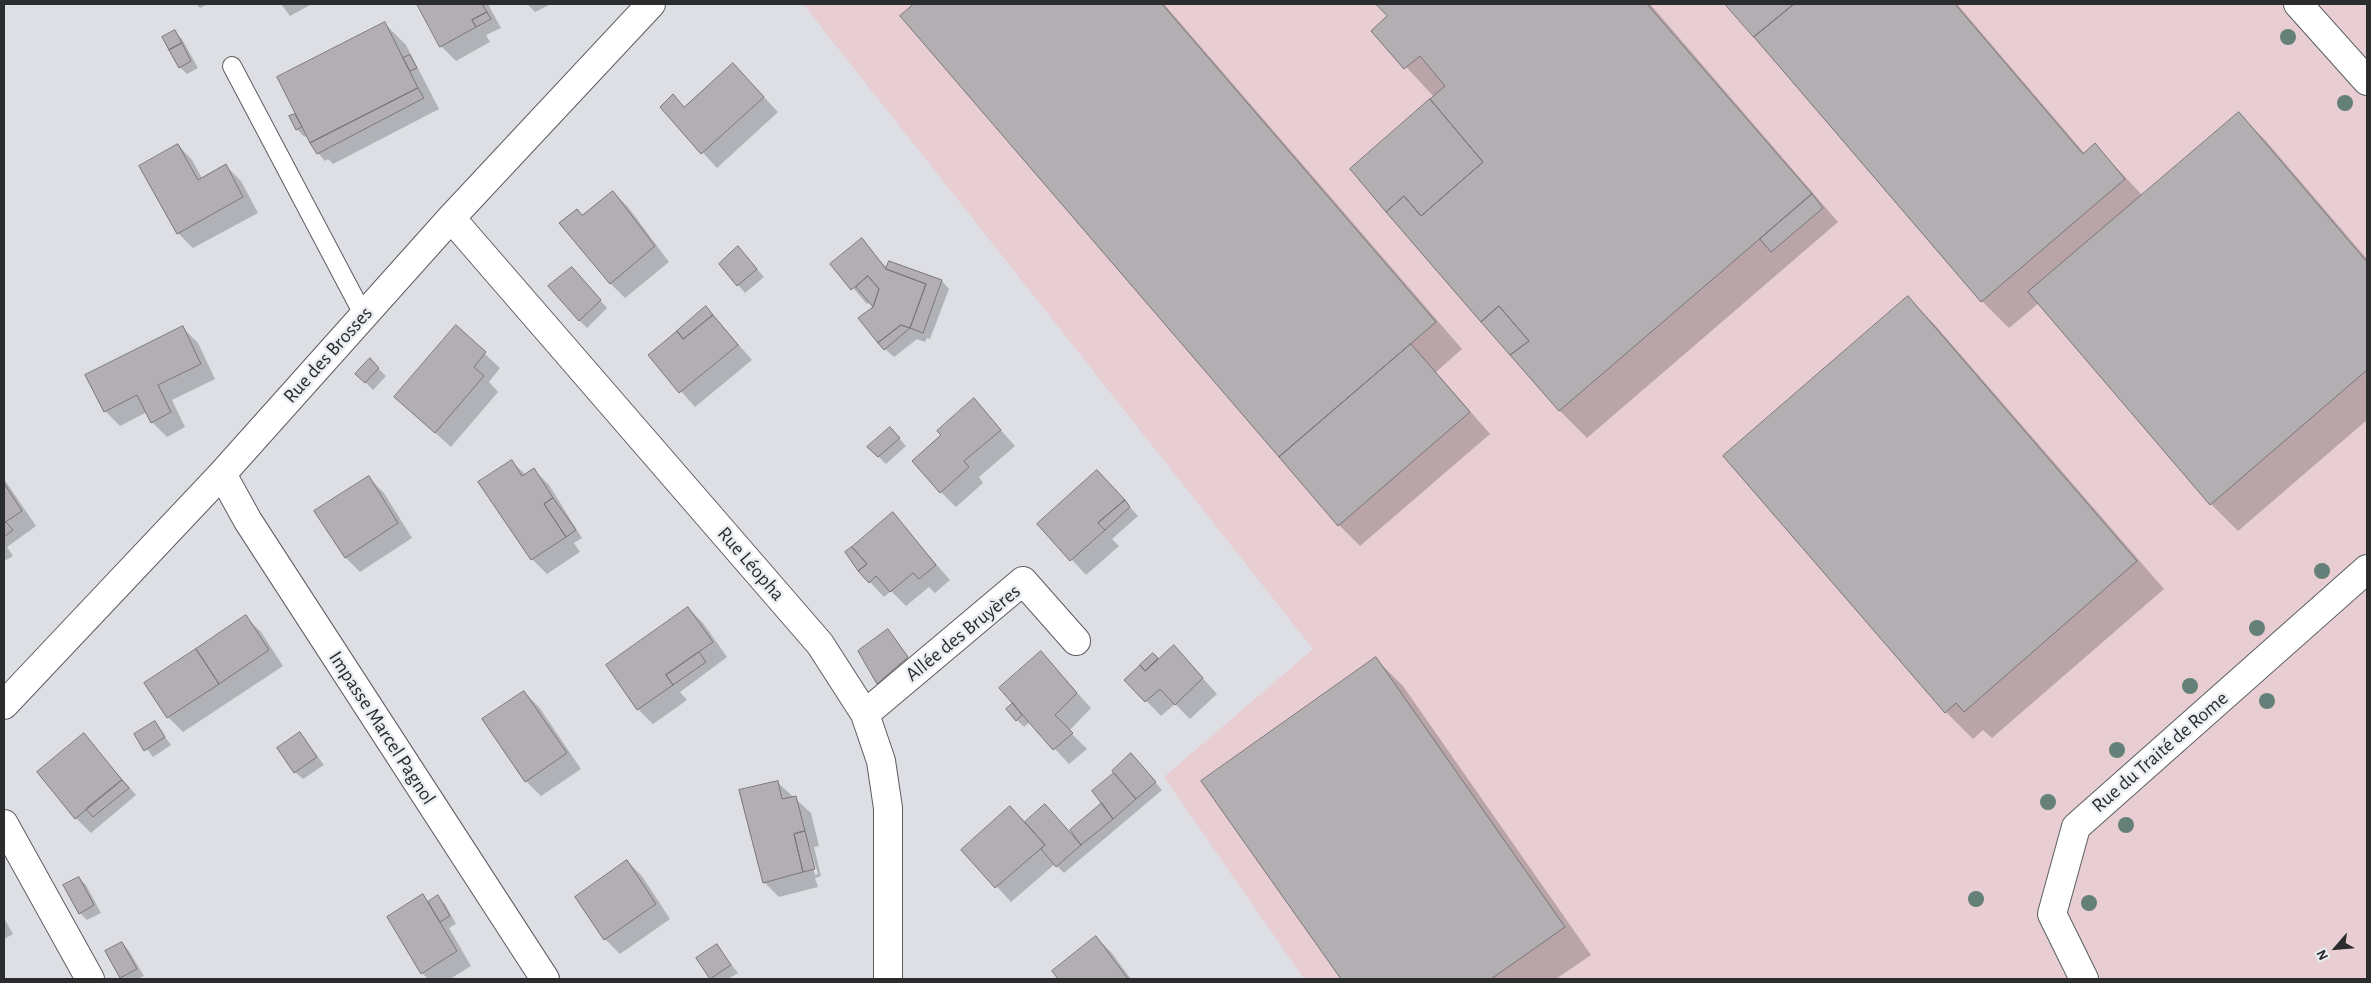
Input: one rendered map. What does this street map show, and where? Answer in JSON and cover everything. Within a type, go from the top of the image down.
[{"type":"street","name":"Rue des Brosses","points":[[4,705],[222,474],[452,218],[651,4]]},
{"type":"street","points":[[2298,4],[2367,81]]},
{"type":"street","name":"Rue Léopha","points":[[452,218],[820,644],[865,714],[881,762],[888,808],[888,979]]},
{"type":"street","name":"Impasse Marcel Pagnol","points":[[222,474],[248,521],[545,979]]},
{"type":"street","name":"Rue du Traité de Rome","points":[[2084,979],[2052,914],[2076,826],[2367,569]]},
{"type":"street","name":"Allée des Bruyères","points":[[865,714],[1022,581],[1076,641]]},
{"type":"street","points":[[4,824],[90,979]]},
{"type":"lane","points":[[232,66],[364,316]]},
{"type":"shaded area","points":[[803,4],[2367,4],[2367,979],[1304,979],[1164,777],[1313,649]]},
{"type":"building","points":[[417,4],[482,4],[487,12],[472,20],[476,27],[440,47]]},
{"type":"building","points":[[914,4],[1162,4],[1436,322],[1279,457],[900,16]]},
{"type":"building","points":[[1376,4],[1647,4],[1812,194],[1559,411],[1510,355],[1529,341],[1499,306],[1481,322],[1386,212],[1404,196],[1421,216],[1483,162],[1430,99],[1445,86],[1420,56],[1404,69],[1371,31],[1387,16]]},
{"type":"building","points":[[1725,4],[1794,4],[1754,37]]},
{"type":"building","points":[[1794,4],[1955,4],[2083,154],[2095,143],[2125,179],[1981,302],[1754,37]]},
{"type":"building","points":[[487,12],[491,19],[476,27],[472,20]]},
{"type":"building","points":[[385,22],[418,88],[310,143],[277,77]]},
{"type":"building","points":[[175,30],[182,43],[169,50],[162,37]]},
{"type":"building","points":[[182,43],[191,61],[179,68],[169,50]]},
{"type":"building","points":[[410,55],[417,68],[410,71],[403,58]]},
{"type":"building","points":[[733,63],[764,97],[701,154],[660,107],[673,94],[684,107]]},
{"type":"building","points":[[418,88],[424,98],[317,154],[310,143]]},
{"type":"building","points":[[1430,99],[1483,162],[1421,216],[1404,196],[1386,212],[1350,169]]},
{"type":"building","points":[[2239,112],[2367,262],[2367,370],[2210,505],[2028,292]]},
{"type":"building","points":[[295,114],[302,127],[296,130],[289,116]]},
{"type":"building","points":[[178,144],[198,180],[226,164],[243,197],[177,234],[139,166]]},
{"type":"building","points":[[613,191],[655,246],[610,284],[559,223],[577,209],[582,215]]},
{"type":"building","points":[[1812,194],[1823,208],[1771,252],[1760,239]]},
{"type":"building","points":[[862,238],[886,269],[926,284],[910,328],[901,325],[878,343],[858,318],[873,307],[879,289],[868,276],[851,290],[830,264]]},
{"type":"building","points":[[738,246],[757,269],[737,286],[719,264]]},
{"type":"building","points":[[889,261],[942,280],[923,333],[910,328],[926,284],[886,269]]},
{"type":"building","points":[[572,267],[601,300],[579,321],[548,286]]},
{"type":"building","points":[[868,276],[879,289],[873,307],[856,287]]},
{"type":"building","points":[[1908,296],[2137,561],[1964,712],[1956,703],[1945,713],[1723,456]]},
{"type":"building","points":[[706,306],[713,315],[683,339],[677,331]]},
{"type":"building","points":[[1499,306],[1529,341],[1510,355],[1481,322]]},
{"type":"building","points":[[713,315],[738,345],[679,393],[648,355],[677,331],[683,339]]},
{"type":"building","points":[[456,325],[486,352],[474,367],[484,376],[435,433],[394,397]]},
{"type":"building","points":[[901,325],[910,328],[884,350],[878,343]]},
{"type":"building","points":[[183,326],[201,364],[158,385],[171,412],[151,423],[137,395],[104,412],[85,375]]},
{"type":"building","points":[[1411,344],[1470,412],[1338,526],[1279,457]]},
{"type":"building","points":[[370,358],[379,368],[365,383],[355,374]]},
{"type":"building","points":[[974,398],[1001,430],[964,461],[969,467],[940,493],[912,461],[941,435],[937,431]]},
{"type":"building","points":[[890,427],[900,438],[878,457],[867,447]]},
{"type":"building","points":[[512,460],[522,476],[534,468],[553,498],[544,504],[566,537],[531,560],[478,482]]},
{"type":"building","points":[[1097,470],[1125,500],[1098,523],[1105,530],[1070,561],[1037,524]]},
{"type":"building","points":[[369,476],[398,523],[345,558],[314,511]]},
{"type":"building","points":[[4,483],[22,511],[4,523]]},
{"type":"building","points":[[553,498],[576,530],[566,537],[544,504]]},
{"type":"building","points":[[1125,500],[1130,507],[1105,530],[1098,523]]},
{"type":"building","points":[[893,512],[936,565],[919,579],[913,573],[890,592],[876,576],[869,583],[858,571],[867,564],[852,547]]},
{"type":"building","points":[[6,522],[13,530],[4,537],[4,523]]},
{"type":"building","points":[[852,547],[867,564],[858,571],[845,552]]},
{"type":"building","points":[[688,607],[713,642],[666,675],[673,685],[637,710],[606,665]]},
{"type":"building","points":[[246,615],[269,650],[219,684],[196,649]]},
{"type":"building","points":[[888,629],[908,657],[877,684],[858,651]]},
{"type":"building","points":[[1174,645],[1203,678],[1175,705],[1160,689],[1145,702],[1124,680],[1140,665],[1145,671]]},
{"type":"building","points":[[196,649],[219,684],[167,718],[144,683]]},
{"type":"building","points":[[1041,651],[1077,693],[1055,715],[1073,733],[1053,750],[999,688]]},
{"type":"building","points":[[699,652],[706,662],[673,685],[666,675]]},
{"type":"building","points":[[1153,653],[1158,658],[1145,671],[1140,665]]},
{"type":"building","points":[[1376,657],[1565,927],[1491,979],[1341,979],[1201,781]]},
{"type":"building","points":[[524,691],[567,753],[525,782],[482,719]]},
{"type":"building","points":[[1013,703],[1022,715],[1016,721],[1006,709]]},
{"type":"building","points":[[155,721],[165,737],[144,751],[134,734]]},
{"type":"building","points":[[300,732],[317,757],[294,773],[277,748]]},
{"type":"building","points":[[84,733],[122,780],[75,819],[37,772]]},
{"type":"building","points":[[1131,753],[1156,782],[1136,799],[1112,771]]},
{"type":"building","points":[[1114,773],[1136,799],[1113,819],[1092,791]]},
{"type":"building","points":[[122,780],[129,788],[93,817],[86,809]]},
{"type":"building","points":[[778,781],[782,799],[796,796],[805,831],[794,834],[803,872],[763,883],[739,790]]},
{"type":"building","points":[[1102,803],[1113,819],[1081,845],[1070,830]]},
{"type":"building","points":[[1045,804],[1081,845],[1056,867],[1041,849],[1045,845],[1025,822]]},
{"type":"building","points":[[1010,806],[1045,845],[995,888],[961,850]]},
{"type":"building","points":[[805,831],[815,869],[803,872],[794,834]]},
{"type":"building","points":[[627,860],[656,904],[604,940],[575,897]]},
{"type":"building","points":[[79,877],[94,905],[79,914],[63,885]]},
{"type":"building","points":[[423,894],[457,951],[421,974],[387,917]]},
{"type":"building","points":[[438,895],[450,916],[440,922],[428,902]]},
{"type":"building","points":[[1096,936],[1128,979],[1058,979],[1052,971]]},
{"type":"building","points":[[122,942],[137,969],[120,978],[105,951]]},
{"type":"building","points":[[717,944],[731,965],[710,979],[696,958]]}]
